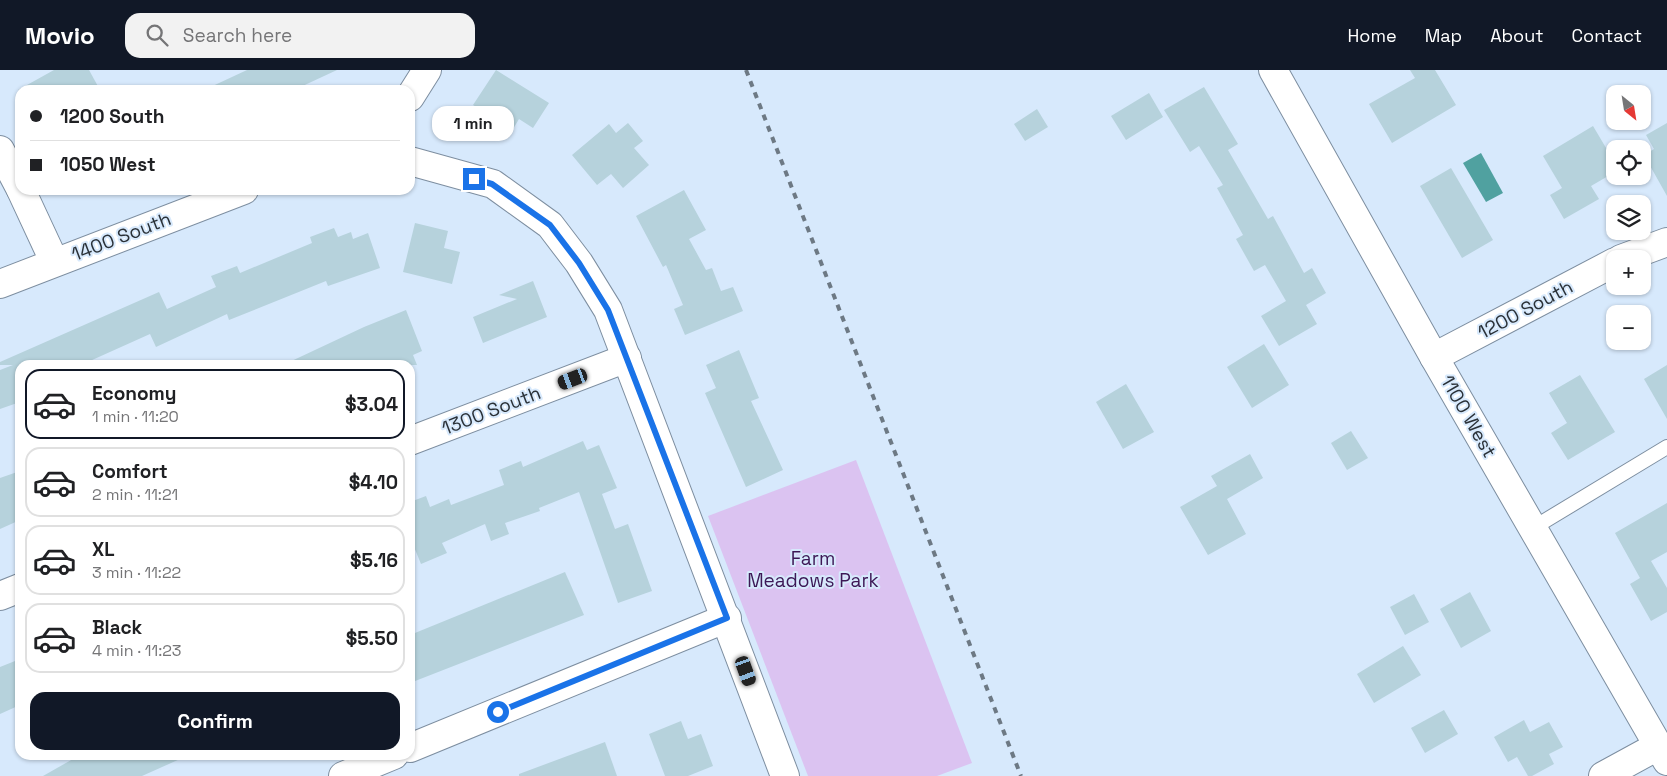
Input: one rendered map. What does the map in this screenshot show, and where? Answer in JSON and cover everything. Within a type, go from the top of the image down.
[{"type":"street","points":[[415,89],[427,70]]},
{"type":"street","name":"1100 West","points":[[1273,70],[1434,357],[1662,754]]},
{"type":"street","points":[[0,150],[15,179]]},
{"type":"street","points":[[415,162],[492,184],[550,225],[579,263],[608,310],[727,618],[785,776]]},
{"type":"street","points":[[23,195],[54,261]]},
{"type":"street","name":"1400 South","points":[[0,284],[54,261],[231,195]]},
{"type":"street","points":[[1645,250],[1667,242]]},
{"type":"street","name":"1200 South","points":[[1434,357],[1606,267]]},
{"type":"street","name":"1300 South","points":[[415,439],[628,358]]},
{"type":"street","points":[[0,596],[15,590]]},
{"type":"street","points":[[415,746],[727,618]]},
{"type":"street","points":[[1603,776],[1662,754]]},
{"type":"street","points":[[343,776],[382,760]]},
{"type":"lane","points":[[1533,528],[1667,447]]},
{"type":"green space","name":"Farm Meadows Park","points":[[856,460],[972,763],[937,776],[808,776],[708,516]]},
{"type":"shaded area","points":[[1481,153],[1503,193],[1486,202],[1463,163]]},
{"type":"building","points":[[54,70],[89,70],[97,85],[27,85]]},
{"type":"building","points":[[247,70],[337,70],[305,85],[215,85]]},
{"type":"building","points":[[496,70],[549,103],[533,128],[519,119],[513,129],[473,105]]},
{"type":"building","points":[[1410,70],[1435,70],[1456,105],[1392,143],[1369,104],[1415,78]]},
{"type":"building","points":[[1204,87],[1238,144],[1228,150],[1268,219],[1273,216],[1304,273],[1312,268],[1326,293],[1306,305],[1317,324],[1279,346],[1261,316],[1286,301],[1265,265],[1254,271],[1236,239],[1243,235],[1217,188],[1223,185],[1199,146],[1190,152],[1164,110]]},
{"type":"building","points":[[1149,93],[1163,117],[1126,140],[1111,116]]},
{"type":"building","points":[[1037,109],[1048,127],[1025,141],[1014,124]]},
{"type":"building","points":[[628,123],[643,141],[634,148],[649,165],[623,188],[611,174],[597,185],[572,155],[609,124],[616,133]]},
{"type":"building","points":[[1667,123],[1667,196],[1651,167],[1651,151],[1654,149],[1651,140],[1649,140],[1646,135]]},
{"type":"building","points":[[1593,126],[1606,148],[1606,177],[1591,186],[1599,199],[1564,219],[1550,195],[1562,188],[1543,156]]},
{"type":"building","points":[[1451,168],[1493,240],[1462,258],[1420,186]]},
{"type":"building","points":[[684,190],[706,230],[689,239],[706,270],[712,268],[721,291],[733,287],[743,311],[685,335],[674,309],[683,305],[666,265],[663,267],[636,216]]},
{"type":"building","points":[[415,223],[448,231],[444,248],[460,252],[452,284],[403,272]]},
{"type":"building","points":[[334,228],[338,237],[351,232],[353,239],[368,233],[380,268],[328,286],[326,281],[229,320],[227,314],[156,347],[150,334],[92,360],[15,360],[15,404],[0,409],[0,370],[13,365],[0,365],[0,362],[159,292],[167,309],[216,287],[211,276],[237,266],[240,273],[312,243],[310,237]]},
{"type":"building","points":[[533,281],[547,317],[483,343],[473,317],[517,299],[499,295]]},
{"type":"building","points":[[406,310],[422,351],[413,355],[415,360],[294,360],[364,327]]},
{"type":"building","points":[[1264,344],[1289,385],[1252,408],[1227,367]]},
{"type":"building","points":[[739,350],[759,398],[751,401],[783,470],[746,487],[705,393],[716,388],[706,365]]},
{"type":"building","points":[[1667,365],[1667,419],[1644,379]]},
{"type":"building","points":[[1580,375],[1615,432],[1568,460],[1551,433],[1567,423],[1549,393]]},
{"type":"building","points":[[1126,384],[1154,432],[1123,449],[1096,402]]},
{"type":"building","points":[[1351,431],[1368,458],[1347,470],[1331,443]]},
{"type":"building","points":[[583,441],[587,450],[599,445],[617,488],[602,494],[615,529],[628,524],[652,591],[618,603],[579,492],[539,508],[540,511],[505,523],[509,534],[491,541],[485,524],[442,543],[447,553],[421,564],[415,549],[415,500],[426,496],[430,507],[449,499],[451,505],[504,485],[499,470],[521,461],[523,467]]},
{"type":"building","points":[[1250,454],[1263,478],[1227,499],[1246,534],[1208,555],[1180,507],[1217,486],[1211,476]]},
{"type":"building","points":[[15,473],[15,522],[0,529],[0,478]]},
{"type":"building","points":[[1667,503],[1667,552],[1651,561],[1667,588],[1667,612],[1651,621],[1630,584],[1640,578],[1615,533]]},
{"type":"building","points":[[565,572],[584,615],[415,681],[415,633]]},
{"type":"building","points":[[1470,592],[1491,631],[1461,648],[1440,609]]},
{"type":"building","points":[[1414,594],[1429,622],[1405,635],[1390,607]]},
{"type":"building","points":[[1403,646],[1421,675],[1374,703],[1357,674]]},
{"type":"building","points":[[15,661],[15,707],[0,714],[0,667]]},
{"type":"building","points":[[1444,710],[1458,734],[1425,753],[1411,728]]},
{"type":"building","points":[[1524,720],[1530,732],[1549,722],[1563,747],[1549,754],[1554,764],[1532,776],[1528,776],[1517,757],[1508,762],[1494,737]]},
{"type":"building","points":[[681,721],[688,739],[701,734],[713,766],[688,776],[665,776],[649,734]]},
{"type":"building","points":[[605,742],[617,776],[519,776],[519,774]]},
{"type":"building","points":[[71,760],[178,760],[142,776],[43,776]]},
{"type":"railway","points":[[746,70],[1021,776]]},
{"type":"route","points":[[474,179],[492,184],[550,225],[579,263],[608,310],[727,618],[498,712]]}]
